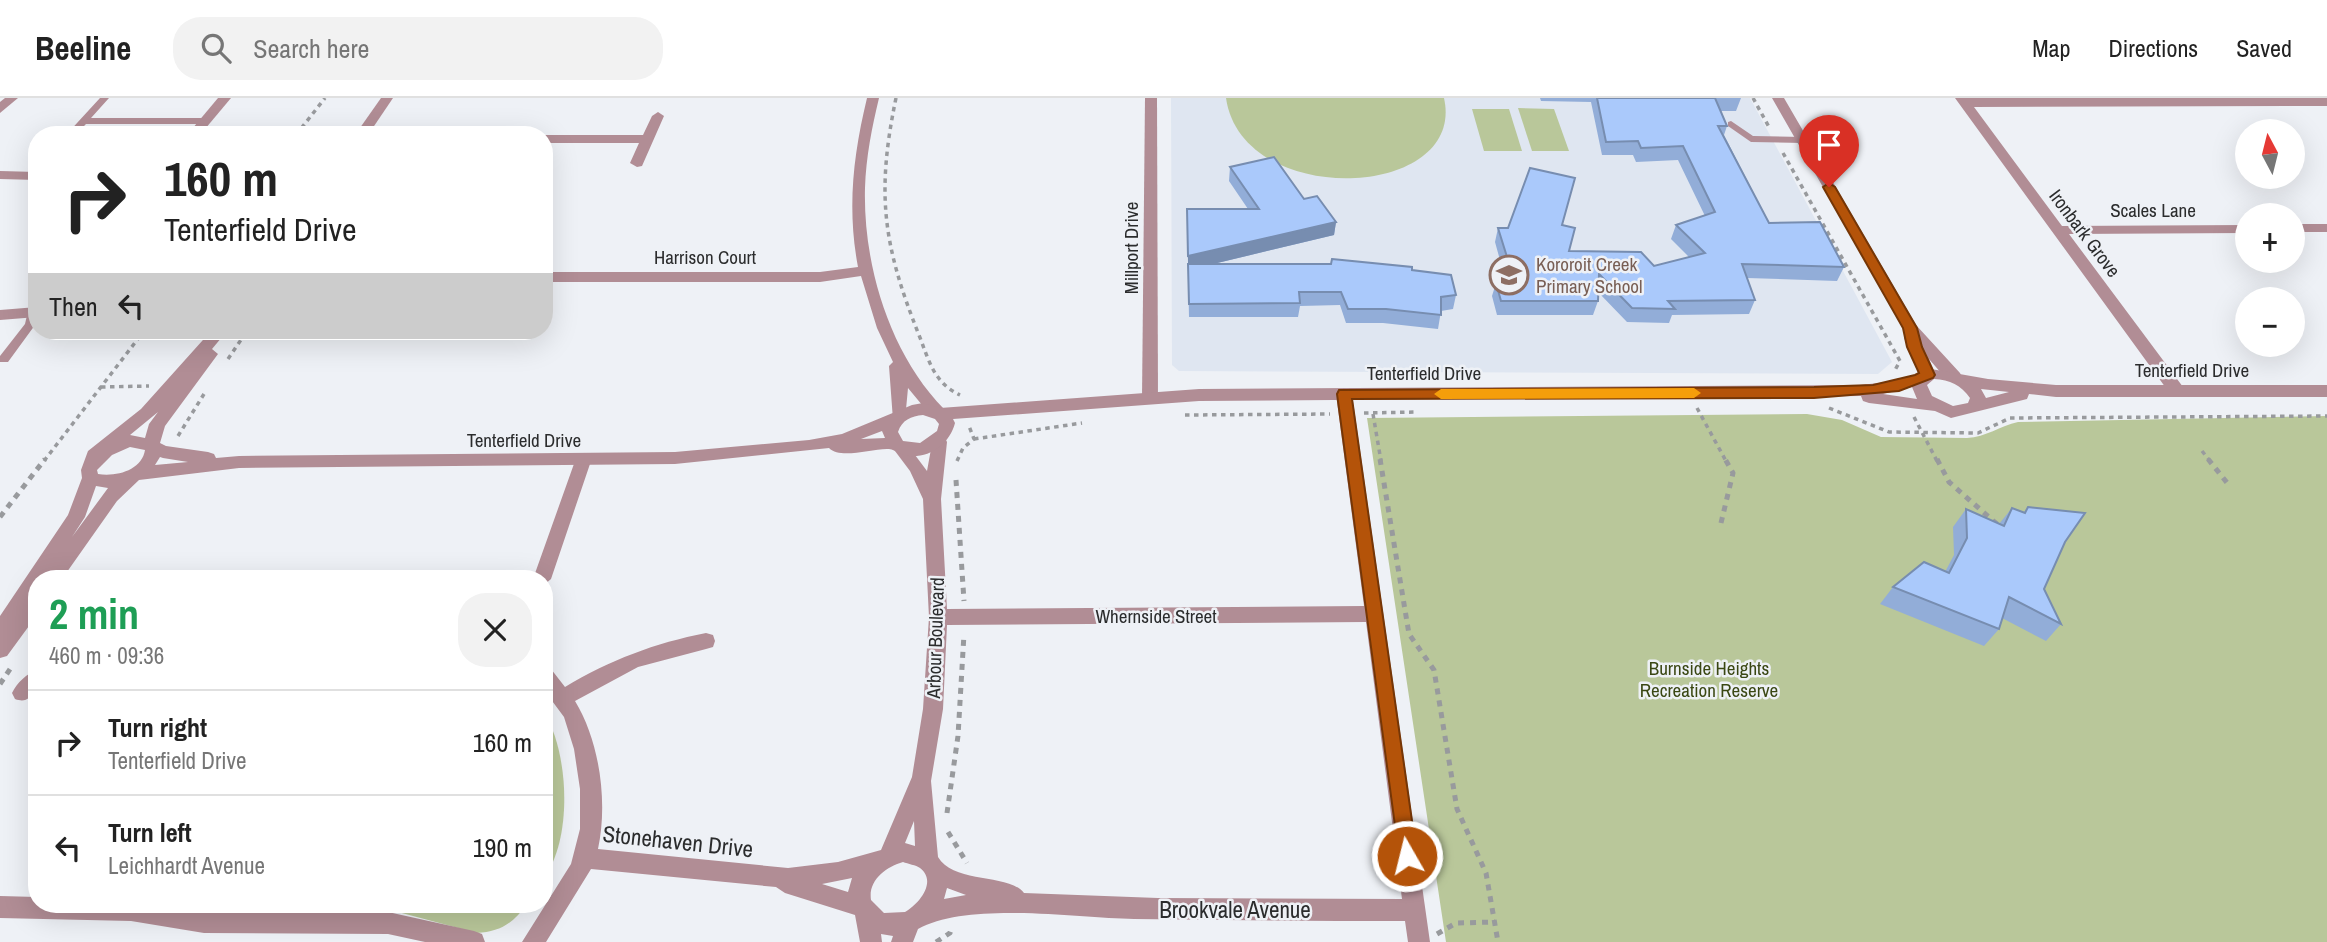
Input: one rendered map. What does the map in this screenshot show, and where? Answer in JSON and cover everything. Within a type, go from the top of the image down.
[{"type":"street","points":[[0,109],[12,98]]},
{"type":"street","points":[[201,126],[225,98]]},
{"type":"street","points":[[367,126],[385,98]]},
{"type":"street","points":[[873,98],[861,143],[856,193],[865,271],[897,355],[915,389],[947,425],[941,440],[932,499]]},
{"type":"street","name":"Millport Drive","points":[[1150,398],[1151,98]]},
{"type":"street","points":[[1778,98],[1910,328],[1956,378],[1975,391],[1978,398],[1976,406]]},
{"type":"street","points":[[1963,101],[2327,102]]},
{"type":"street","name":"Ironbark Grove","points":[[1963,101],[2178,391]]},
{"type":"street","points":[[637,163],[658,116]]},
{"type":"street","points":[[553,139],[648,139]]},
{"type":"street","points":[[1,183],[28,175]]},
{"type":"street","points":[[2305,228],[2327,228]]},
{"type":"street","name":"Scales Lane","points":[[2058,230],[2235,229]]},
{"type":"street","name":"Harrison Court","points":[[553,277],[820,277],[865,271]]},
{"type":"street","points":[[0,315],[28,313]]},
{"type":"street","points":[[1910,328],[1924,377],[1917,383],[1920,394],[1941,410]]},
{"type":"street","points":[[41,570],[76,517],[94,455],[147,413],[211,340]]},
{"type":"street","points":[[58,570],[111,496],[151,461],[154,452],[151,446],[157,424],[195,377],[219,340]]},
{"type":"street","points":[[897,355],[901,396],[897,418],[890,432],[916,467],[932,499]]},
{"type":"street","name":"Tenterfield Drive","points":[[1817,400],[1899,386],[1924,377],[1956,378],[1988,385],[2056,391],[2327,391]]},
{"type":"street","name":"Tenterfield Drive","points":[[939,413],[1150,398],[1345,404],[1905,401],[1960,413],[2013,396],[2056,391]]},
{"type":"street","points":[[1345,404],[1418,939]]},
{"type":"street","name":"Tenterfield Drive","points":[[941,440],[974,422],[1036,408]]},
{"type":"street","points":[[897,418],[915,410],[939,413]]},
{"type":"street","name":"Tenterfield Drive","points":[[809,446],[845,439],[897,418]]},
{"type":"street","points":[[898,445],[924,449],[941,440]]},
{"type":"street","name":"Tenterfield Drive","points":[[239,461],[134,474],[113,482],[100,482],[90,474],[103,452],[116,445],[142,441],[172,453],[239,461],[583,461],[675,458],[809,446],[898,445]]},
{"type":"street","points":[[545,570],[583,461]]},
{"type":"street","name":"Arbour Boulevard","points":[[930,865],[922,777],[933,709],[938,617],[932,499]]},
{"type":"street","points":[[0,631],[28,589]]},
{"type":"street","points":[[0,650],[28,613]]},
{"type":"street","name":"Whernside Street","points":[[938,617],[1373,614]]},
{"type":"street","points":[[564,698],[625,662],[666,648],[706,641]]},
{"type":"street","points":[[553,685],[564,698],[580,734],[586,759],[590,837],[585,858],[553,910]]},
{"type":"street","points":[[22,693],[28,687]]},
{"type":"street","name":"Arbour Boulevard","points":[[884,857],[922,777]]},
{"type":"street","points":[[864,910],[885,925],[911,927],[936,894],[930,865],[916,854],[884,857],[862,881],[859,894],[871,942]]},
{"type":"street","name":"Stonehaven Drive","points":[[585,858],[765,877],[823,875],[884,857]]},
{"type":"street","name":"Brookvale Avenue","points":[[930,865],[962,884],[1055,907]]},
{"type":"street","name":"Stonehaven Drive","points":[[765,877],[864,910]]},
{"type":"street","name":"Brookvale Avenue","points":[[911,927],[942,908],[978,904],[1415,910]]},
{"type":"street","points":[[0,907],[28,908]]},
{"type":"street","points":[[149,913],[204,922],[388,923],[474,942]]},
{"type":"street","points":[[533,942],[551,913]]},
{"type":"lane","points":[[78,126],[106,98]]},
{"type":"lane","points":[[83,121],[205,121]]},
{"type":"lane","points":[[1731,124],[1751,139],[1802,140]]},
{"type":"lane","points":[[4,359],[28,326]]},
{"type":"path","points":[[303,126],[325,98]]},
{"type":"path","points":[[896,98],[883,168],[887,245],[907,309],[941,384]]},
{"type":"path","points":[[1789,163],[1900,361]]},
{"type":"path","points":[[0,517],[137,340]]},
{"type":"path","points":[[1817,400],[1880,430],[1922,433],[1978,433],[2010,418],[2327,416]]},
{"type":"path","points":[[1183,415],[1345,404],[1373,414],[1430,412]]},
{"type":"path","points":[[1684,408],[1710,408]]},
{"type":"path","points":[[1697,408],[1728,458],[1733,473],[1721,523]]},
{"type":"path","points":[[1373,414],[1409,634],[1434,670],[1457,809],[1486,873],[1498,942]]},
{"type":"path","points":[[974,439],[1093,421]]},
{"type":"path","points":[[1922,433],[1949,482],[1998,525]]},
{"type":"path","points":[[2202,451],[2228,484]]},
{"type":"path","points":[[1418,939],[1436,935],[1456,923],[1495,922]]},
{"type":"shaded area","name":"Kororoit Creek Primary School","points":[[1171,98],[1750,98],[1892,362],[1878,374],[1179,371],[1172,365]]},
{"type":"green space","points":[[1226,98],[1444,98],[1442,132],[1422,157],[1389,172],[1350,178],[1308,174],[1270,160],[1241,134]]},
{"type":"green space","points":[[1518,108],[1554,109],[1569,151],[1532,151]]},
{"type":"green space","points":[[1472,109],[1509,109],[1522,151],[1484,151]]},
{"type":"green space","name":"Burnside Heights Recreation Reserve","points":[[1807,414],[1842,420],[1881,437],[1967,438],[2018,422],[2327,416],[2327,942],[1446,942],[1367,418]]},
{"type":"green space","points":[[553,732],[563,772],[560,841],[553,861]]},
{"type":"green space","points":[[402,913],[519,913],[505,925],[492,931],[477,933]]},
{"type":"building","points":[[1597,98],[1715,98],[1727,126],[1718,126],[1769,223],[1820,222],[1844,267],[1742,264],[1755,300],[1668,301],[1675,309],[1632,308],[1599,274],[1598,301],[1501,301],[1496,283],[1504,283],[1500,270],[1512,273],[1498,228],[1508,228],[1530,168],[1575,178],[1562,225],[1575,228],[1569,251],[1641,252],[1654,266],[1705,253],[1676,225],[1715,212],[1683,146],[1641,148],[1638,141],[1606,142]]},
{"type":"building","points":[[1274,157],[1304,199],[1317,196],[1336,222],[1188,256],[1187,209],[1259,209],[1230,167]]},
{"type":"building","points":[[1332,259],[1412,267],[1412,270],[1451,275],[1456,295],[1441,297],[1441,315],[1386,309],[1348,309],[1341,292],[1299,292],[1300,303],[1189,304],[1188,264],[1331,264]]},
{"type":"building","points":[[2028,507],[2085,513],[2065,542],[2044,589],[2061,624],[2009,597],[1999,629],[1893,587],[1924,562],[1949,573],[1967,538],[1966,509],[2004,526],[2012,508],[2025,513]]},
{"type":"slow traffic","points":[[1441,394],[1694,393]]},
{"type":"place","name":"Kororoit Creek Primary School","points":[[1509,275]]},
{"type":"route","points":[[1407,856],[1344,394],[1814,393],[1899,386],[1928,375],[1914,347],[1910,328],[1829,187]]}]
